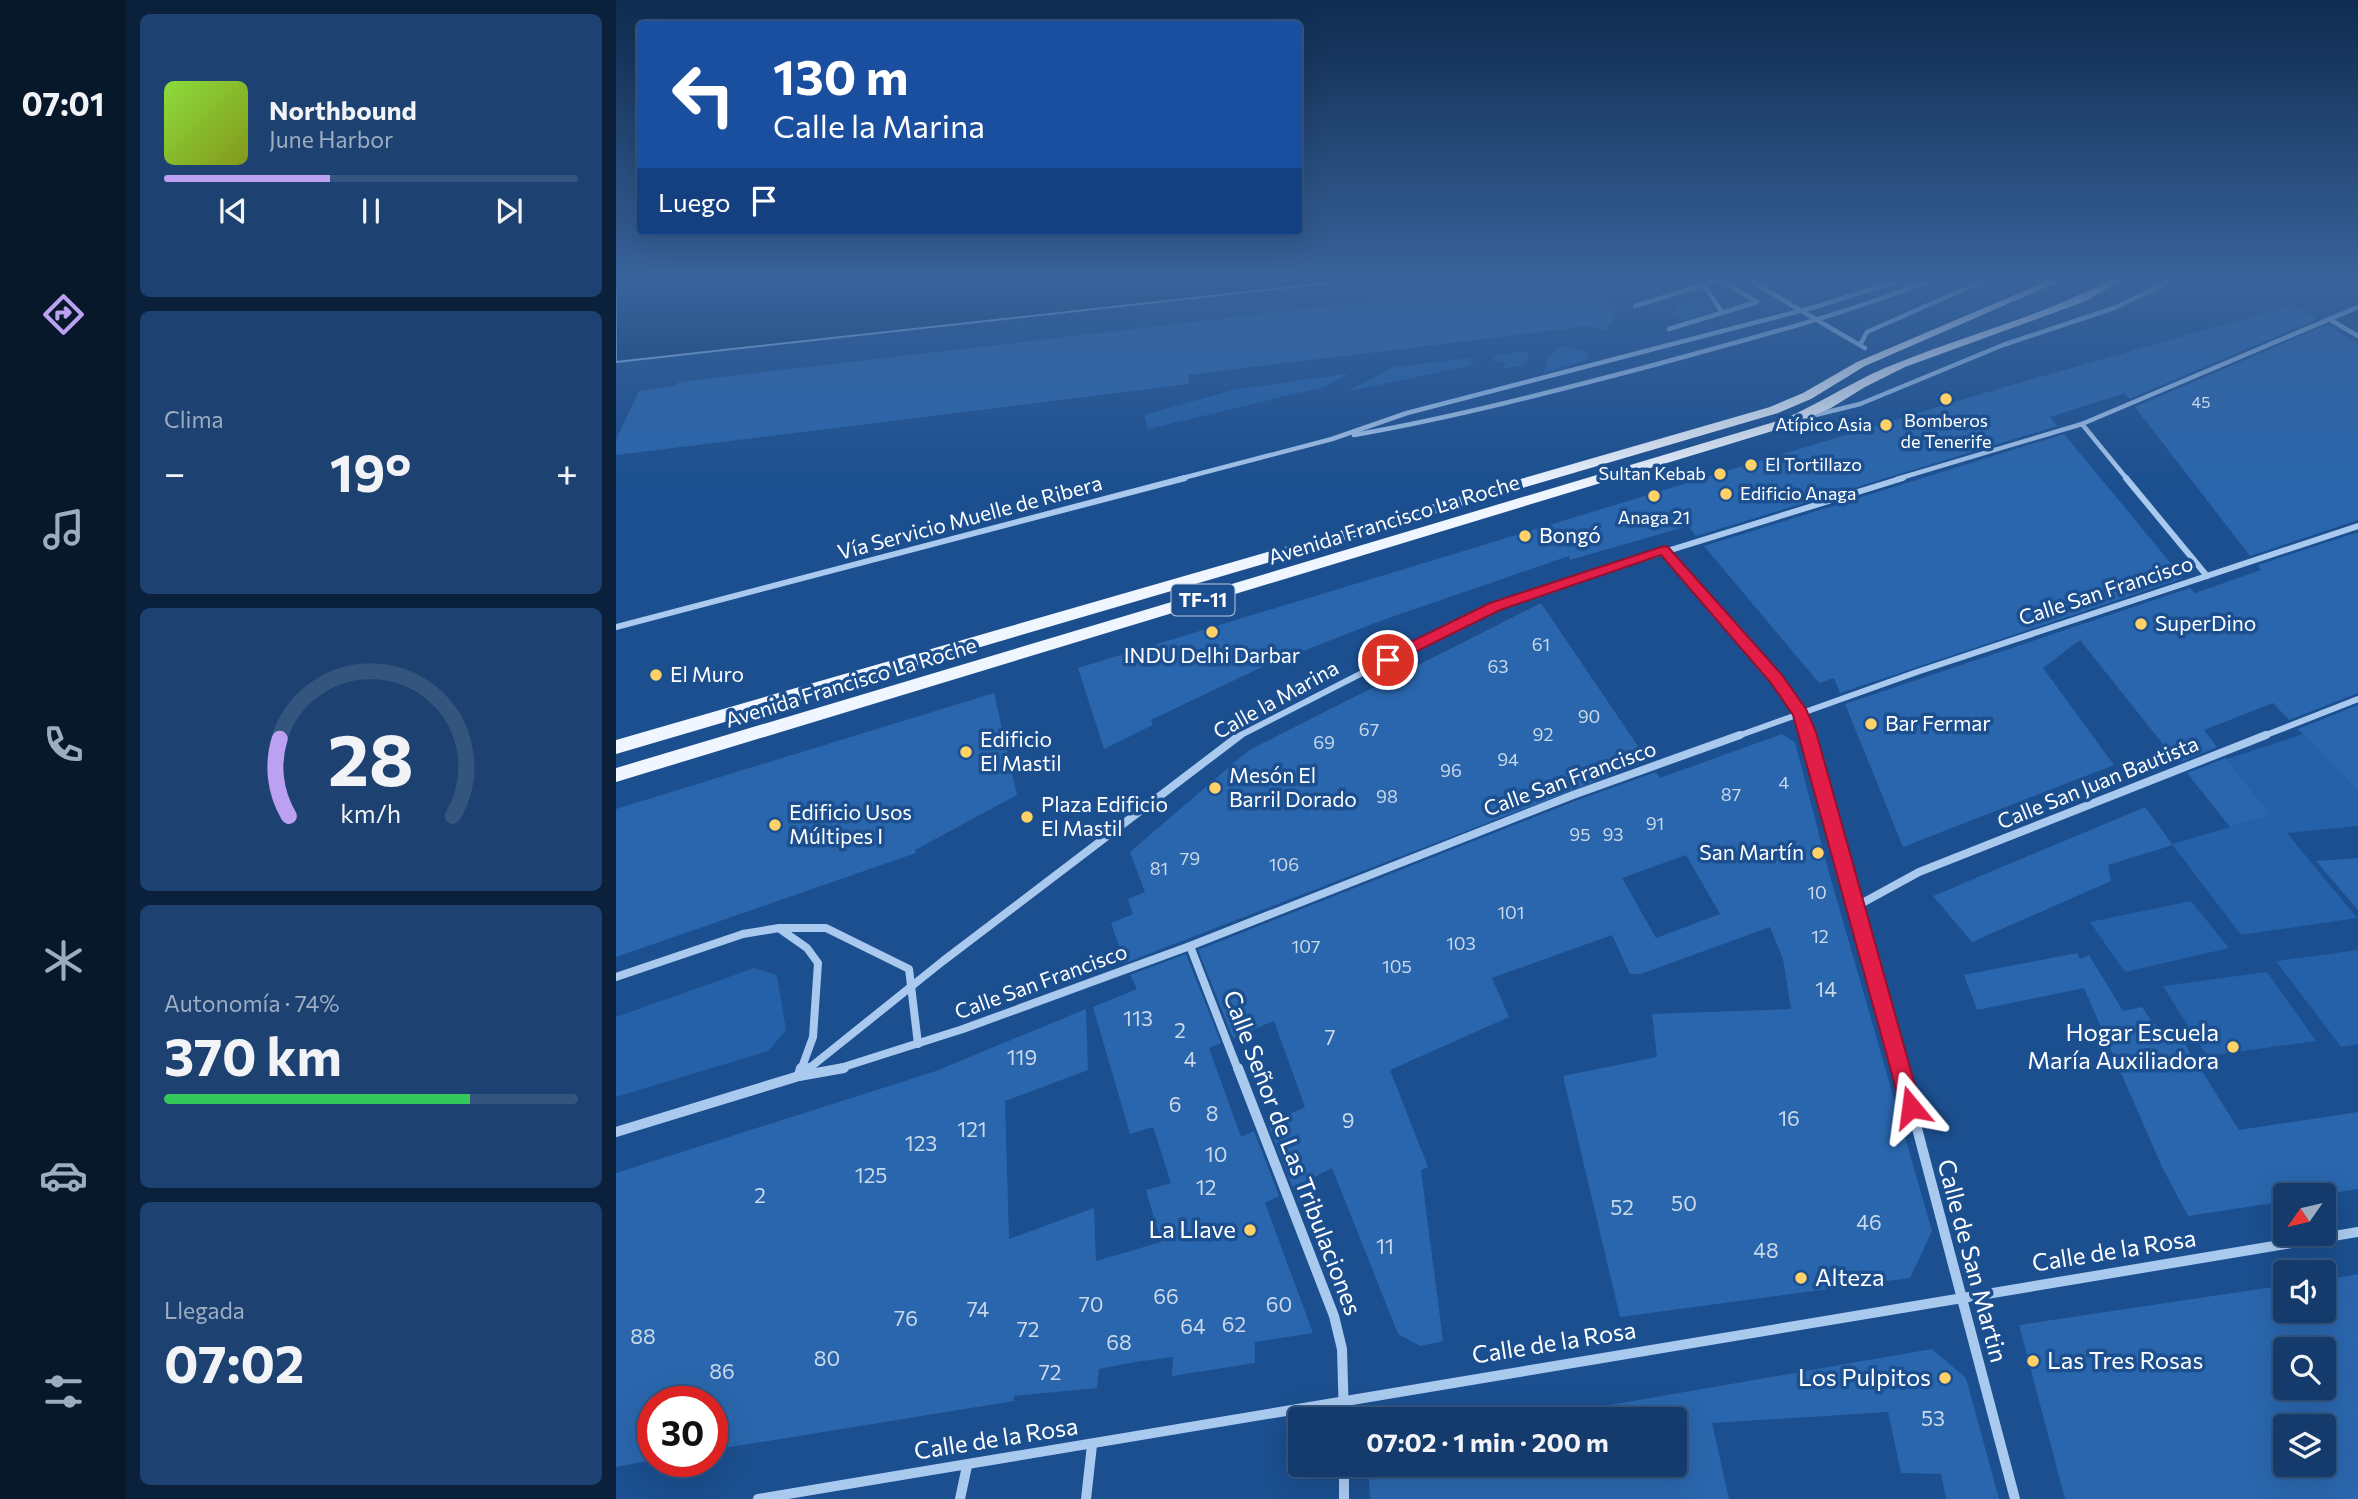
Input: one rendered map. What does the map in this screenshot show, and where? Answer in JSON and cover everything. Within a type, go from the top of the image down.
[{"type":"main road","name":"Avenida Francisco La Roche","points":[[616,747],[1774,410],[1807,396],[1861,364],[1896,349]]},
{"type":"main road","name":"TF-11","points":[[1788,422],[1827,405],[1901,365],[1945,349]]},
{"type":"main road","name":"Avenida Francisco La Roche","points":[[616,775],[1788,422]]},
{"type":"street","name":"Vía Servicio Muelle de Ribera","points":[[616,627],[1332,439],[1407,413],[1654,349]]},
{"type":"street","name":"Vía Servicio Muelle de Ribera","points":[[1332,439],[1431,423],[1712,349]]},
{"type":"street","name":"Avenida Francisco La Roche","points":[[1788,422],[1860,404],[1995,349]]},
{"type":"street","name":"Calle la Marina","points":[[799,1076],[912,989],[943,961],[1228,743],[1252,728],[1495,607],[1664,550],[2082,424],[2259,349]]},
{"type":"street","points":[[2082,424],[2207,576]]},
{"type":"street","name":"Calle San Francisco","points":[[799,1076],[845,1068],[918,1044],[1190,946],[1573,795],[1917,671],[2358,526]]},
{"type":"street","name":"Calle de San Martin","points":[[1664,550],[1776,679],[1800,713],[1808,732],[2015,1499]]},
{"type":"street","name":"Calle San Juan Bautista","points":[[1855,907],[1919,872],[2358,699]]},
{"type":"street","points":[[616,1132],[799,1076],[813,1037],[818,963],[805,946],[779,928]]},
{"type":"street","points":[[616,978],[743,934],[779,928],[826,928],[909,969],[918,1044]]},
{"type":"street","name":"Calle Señor de Las Tribulaciones","points":[[1190,946],[1334,1316],[1342,1349],[1344,1407]]},
{"type":"street","name":"Calle de la Rosa","points":[[758,1499],[2358,1231]]},
{"type":"street","points":[[1086,1499],[1092,1445]]},
{"type":"street","points":[[960,1499],[967,1466]]},
{"type":"street","points":[[1344,1477],[1344,1499]]},
{"type":"shaded area","points":[[616,349],[734,349],[616,362]]},
{"type":"shaded area","points":[[1556,350],[1583,350],[1588,355],[1588,360],[1544,373],[1550,355]]},
{"type":"shaded area","points":[[1525,351],[1530,354],[1525,365],[1502,369],[1506,363],[1495,361],[1492,356]]},
{"type":"shaded area","points":[[1469,358],[1473,365],[1346,392],[1394,367]]},
{"type":"shaded area","points":[[1350,373],[1324,387],[1148,429],[1144,415],[1233,390]]},
{"type":"shaded area","points":[[2303,734],[2358,791],[2358,826],[2287,833],[2357,918],[2241,935],[2172,844],[2271,815],[2227,759]]},
{"type":"shaded area","points":[[2191,901],[2229,948],[2125,972],[2090,922]]},
{"type":"shaded area","points":[[2358,950],[2358,1044],[2341,1047],[2276,961]]},
{"type":"shaded area","points":[[754,968],[777,975],[786,1030],[768,1051],[616,1097],[616,1017]]},
{"type":"shaded area","points":[[2267,972],[2316,1041],[2207,1056],[2163,986]]},
{"type":"building","points":[[962,349],[1401,349],[1188,375],[1189,384],[616,455],[616,440],[639,391],[676,386],[679,382]]},
{"type":"building","points":[[2139,349],[2247,349],[2129,399],[2125,393],[2050,417],[2057,426],[1696,536],[1688,526],[1570,560],[1569,556],[1380,621],[1262,667],[1151,720],[1153,725],[1104,749],[1078,668],[1977,395]]},
{"type":"building","points":[[2271,349],[2358,349],[2358,520],[2250,556],[2135,407]]},
{"type":"building","points":[[2064,434],[2183,578],[1840,693],[1834,678],[1819,683],[1704,546]]},
{"type":"building","points":[[2358,532],[2358,693],[2289,720],[2273,703],[2204,730],[2217,747],[2178,763],[2080,640],[2043,668],[2114,765],[1903,847],[1845,704],[2190,588],[2195,593],[2261,570],[2258,565]]},
{"type":"building","points":[[1541,603],[1648,761],[1125,963],[1111,923],[1133,914],[1128,899],[1145,892],[1130,852],[1249,750]]},
{"type":"building","name":"Edificio Usos Múltipes I","points":[[994,693],[1017,795],[915,850],[916,853],[616,957],[616,809]]},
{"type":"building","points":[[2358,705],[2358,791],[2298,729]]},
{"type":"building","points":[[1782,734],[1795,742],[1828,869],[1932,1231],[1910,1278],[1620,1317],[1563,1076],[1657,1057],[1652,1014],[1791,1009],[1783,959],[1770,927],[1641,974],[1630,974],[1612,935],[1492,978],[1509,1017],[1390,1070],[1428,1167],[1421,1170],[1443,1341],[1420,1346],[1398,1334],[1332,1168],[1293,1188],[1268,1124],[1305,1107],[1274,1021],[1233,1038],[1198,950],[1575,801],[1656,772],[1660,778]],"holes":[[[1686,855],[1720,914],[1656,938],[1622,878]]]},
{"type":"building","points":[[2226,758],[2271,815],[2230,827],[2187,773]]},
{"type":"building","points":[[2145,807],[2173,845],[2108,865],[2111,881],[1972,942],[1933,896]]},
{"type":"building","points":[[2358,858],[2358,910],[2316,861]]},
{"type":"building","points":[[2077,953],[2080,959],[2089,955],[2123,1011],[2142,1007],[2153,1023],[2183,1041],[2239,1130],[2358,1112],[2358,1189],[2336,1192],[2336,1183],[2273,1183],[2273,1203],[2188,1216],[2162,1167],[2084,988],[1977,1010],[1964,975]]},
{"type":"building","points":[[1186,954],[1221,1043],[1209,1048],[1241,1137],[1254,1131],[1279,1196],[1265,1203],[1313,1333],[1255,1342],[1255,1363],[1172,1376],[1173,1357],[1135,1362],[1099,1369],[1097,1388],[1014,1396],[1014,1401],[728,1447],[728,1386],[637,1386],[637,1463],[616,1467],[616,1173],[936,1071],[1086,1009],[1088,1070],[1005,1101],[1009,1239],[1094,1208],[1096,1261],[1161,1242],[1146,1190],[1171,1183],[1153,1127],[1130,1134],[1093,1007],[1137,989],[1130,975]]},
{"type":"building","points":[[2358,1274],[2358,1499],[2065,1499],[2019,1325],[2273,1287],[2273,1323],[2336,1323],[2336,1278]]},
{"type":"building","points":[[1932,1349],[1966,1378],[1999,1499],[1946,1499],[1941,1474],[1901,1473],[1888,1412],[1712,1423],[1729,1499],[1370,1499],[1369,1477],[1687,1477],[1687,1407],[1598,1407]]},
{"type":"place","name":"Bomberos de Tenerife","points":[[1946,399]]},
{"type":"place","name":"Atípico Asia","points":[[1886,425]]},
{"type":"place","name":"El Tortillazo","points":[[1751,465]]},
{"type":"place","name":"Sultan Kebab","points":[[1720,474]]},
{"type":"place","name":"Edificio Anaga","points":[[1726,494]]},
{"type":"place","name":"Anaga 21","points":[[1654,496]]},
{"type":"place","name":"Bongó","points":[[1525,536]]},
{"type":"place","name":"SuperDino","points":[[2141,624]]},
{"type":"place","name":"INDU Delhi Darbar","points":[[1212,632]]},
{"type":"place","name":"El Muro","points":[[656,675]]},
{"type":"place","name":"Bar Fermar","points":[[1871,724]]},
{"type":"place","name":"Edificio El Mastil","points":[[966,752]]},
{"type":"place","name":"Mesón El Barril Dorado","points":[[1215,788]]},
{"type":"place","name":"Plaza Edificio El Mastil","points":[[1027,817]]},
{"type":"place","name":"Edificio Usos Múltipes I","points":[[775,825]]},
{"type":"place","name":"San Martín","points":[[1818,853]]},
{"type":"place","name":"Hogar Escuela María Auxiliadora","points":[[2233,1047]]},
{"type":"place","name":"La Llave","points":[[1250,1230]]},
{"type":"place","name":"Alteza","points":[[1801,1278]]},
{"type":"place","name":"Las Tres Rosas","points":[[2033,1361]]},
{"type":"place","name":"Los Pulpitos","points":[[1945,1378]]},
{"type":"route","points":[[1388,660],[1458,624],[1525,595],[1664,550],[1776,679],[1800,713],[1808,732],[1911,1107]]}]
